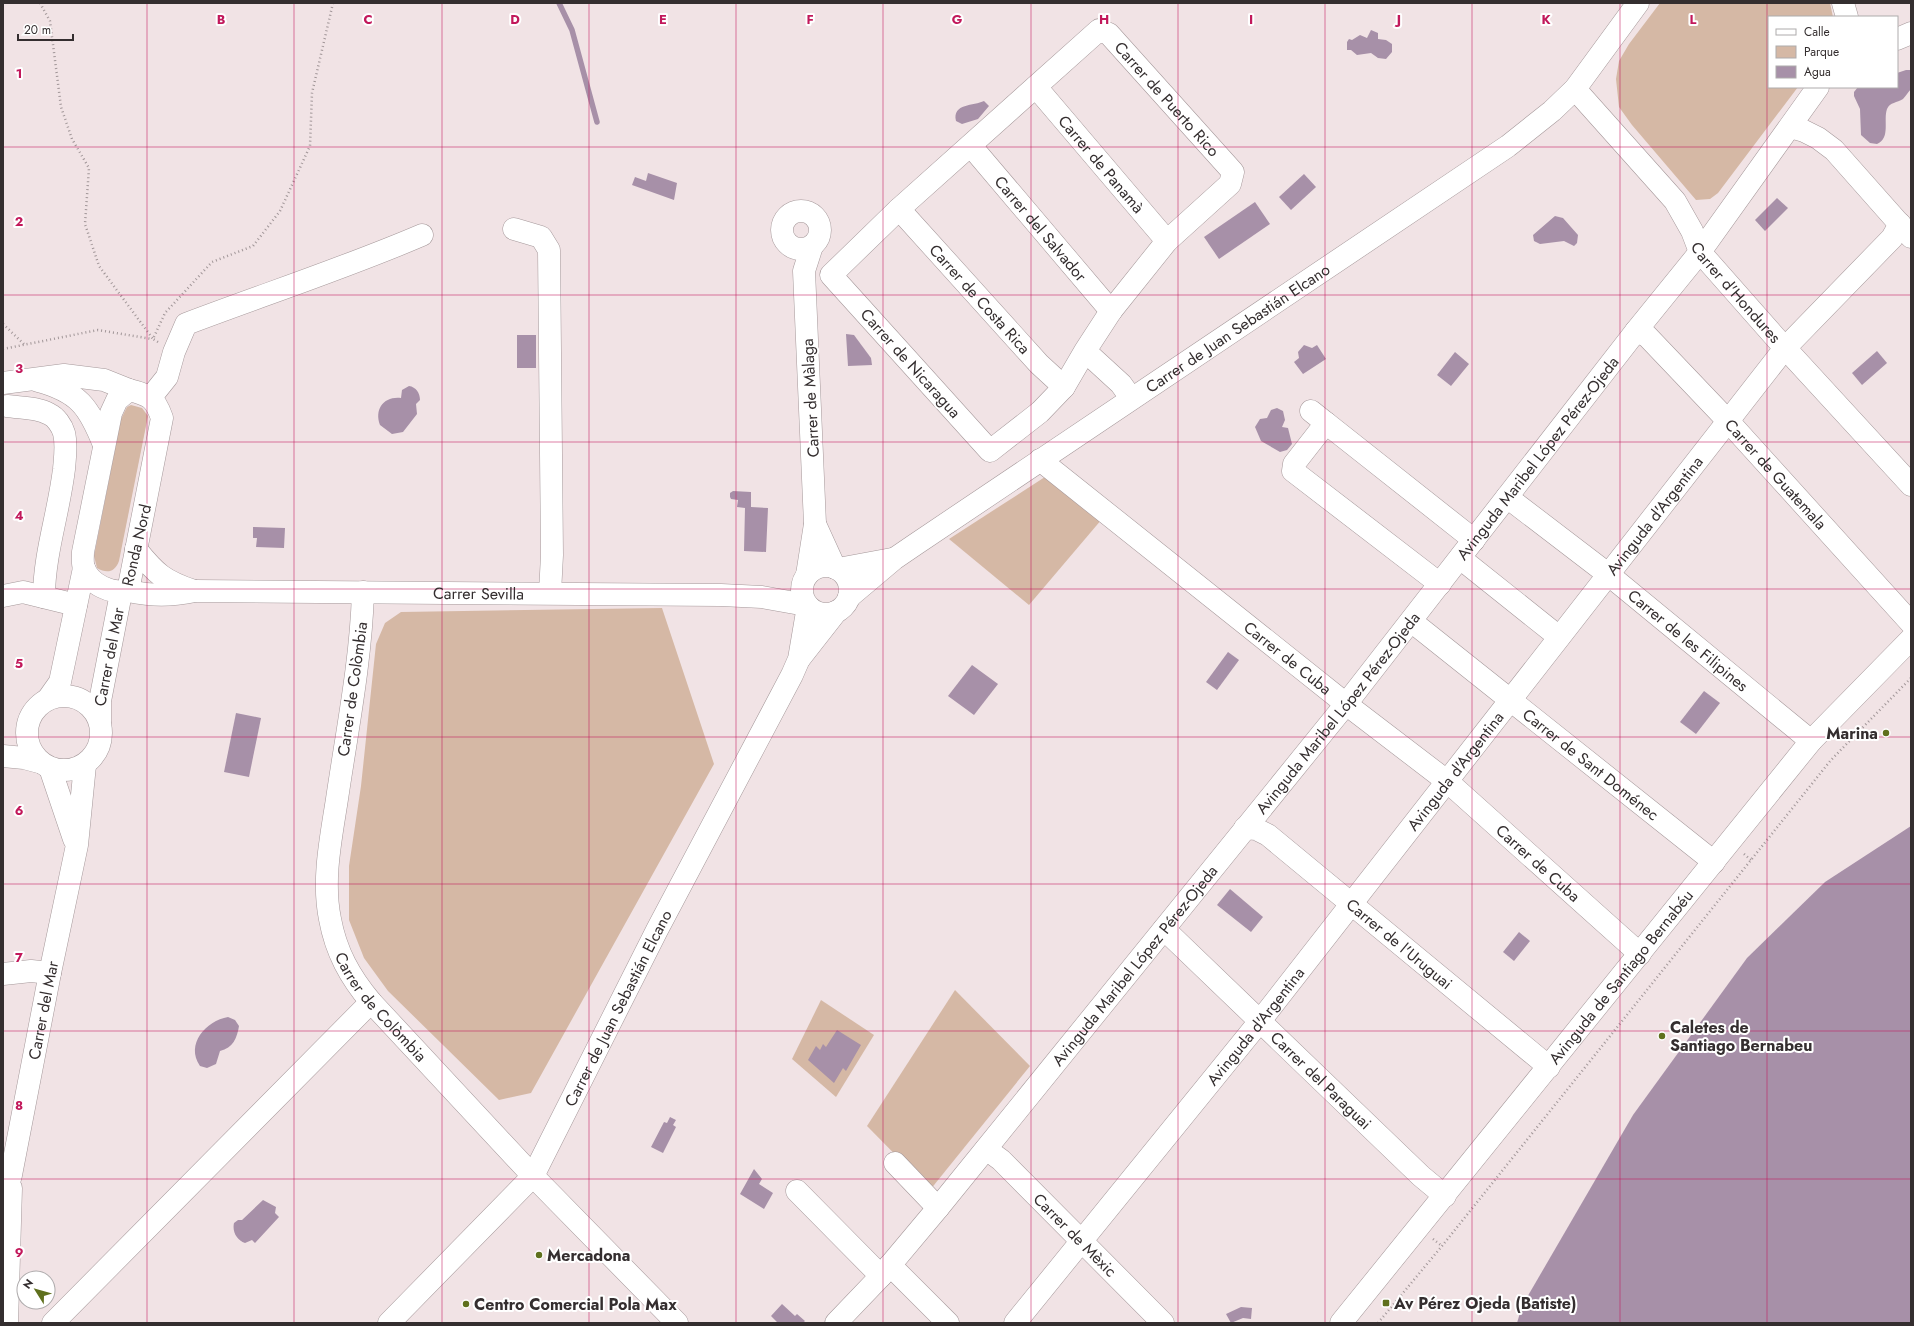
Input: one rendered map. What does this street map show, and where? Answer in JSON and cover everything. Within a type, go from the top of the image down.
[{"type":"street","name":"Carrer de Juan Sebastián Elcano","points":[[389,1323],[533,1176],[657,930],[799,659],[842,604],[894,559],[1131,398],[1508,146],[1552,111],[1575,89],[1638,3]]},
{"type":"street","points":[[1843,3],[1847,16]]},
{"type":"street","name":"Carrer de Puerto Rico","points":[[1036,88],[1099,30],[1109,34],[1233,172],[1230,184],[1167,241]]},
{"type":"street","points":[[1898,40],[1911,33]]},
{"type":"street","points":[[899,209],[1036,88]]},
{"type":"street","name":"Carrer de Panamà","points":[[1036,88],[1167,241]]},
{"type":"street","name":"Avinguda Maribel López Pérez-Ojeda","points":[[836,1323],[885,1271],[938,1208],[1346,704],[1636,331],[1700,252],[1817,88]]},
{"type":"street","name":"Carrer d'Hondures","points":[[1575,89],[1675,201],[1692,231],[1700,252],[1785,348],[1911,485]]},
{"type":"street","points":[[1790,128],[1804,131],[1818,138],[1834,150],[1905,231]]},
{"type":"street","name":"Carrer del Salvador","points":[[971,146],[1111,311]]},
{"type":"street","name":"Carrer de Nicaragua","points":[[899,209],[831,275],[990,451],[1040,412],[1064,387]]},
{"type":"street","name":"Carrer de Costa Rica","points":[[899,209],[1039,364],[1064,387]]},
{"type":"street","points":[[798,212],[806,212],[816,219],[820,230],[818,239],[812,246],[804,249],[794,248],[788,243],[782,230],[784,222],[790,215],[798,212]]},
{"type":"street","points":[[514,229],[541,237],[549,250],[552,554],[550,593]]},
{"type":"street","name":"Avinguda d'Argentina","points":[[1015,1323],[1260,1021],[1448,782],[1559,637],[1785,348],[1892,238],[1905,231]]},
{"type":"street","points":[[3,383],[29,378],[64,375],[84,376],[104,380],[151,397],[167,377],[174,352],[186,324],[257,296],[383,252],[422,235]]},
{"type":"street","points":[[1064,387],[1111,311],[1167,241]]},
{"type":"street","name":"Carrer de Màlaga","points":[[788,243],[804,271]]},
{"type":"street","name":"Carrer de Màlaga","points":[[805,578],[816,524],[804,271],[812,246]]},
{"type":"street","name":"Carrer de Guatemala","points":[[1636,331],[1647,336],[1728,421],[1911,623]]},
{"type":"street","points":[[1085,351],[1121,384],[1131,398]]},
{"type":"street","points":[[29,378],[58,386],[75,397],[95,421],[104,445]]},
{"type":"street","points":[[77,845],[45,765],[32,752],[27,741],[27,729],[30,717],[38,707],[48,699],[60,682],[84,568],[83,552],[111,414],[117,400],[129,390]]},
{"type":"street","name":"Ronda Nord","points":[[84,568],[91,579],[105,589],[125,592],[136,550],[162,418],[158,407],[151,397]]},
{"type":"street","points":[[7,406],[36,409],[50,414],[58,421],[64,432],[66,449],[62,486],[47,563],[44,597]]},
{"type":"street","points":[[1440,584],[1293,471],[1294,464],[1318,417],[1474,540]]},
{"type":"street","name":"Carrer de Cuba","points":[[1040,460],[1346,704],[1448,782],[1640,954]]},
{"type":"street","name":"Carrer de les Filipines","points":[[1507,497],[1609,575],[1811,741]]},
{"type":"street","name":"Carrer de Màlaga","points":[[816,524],[837,569]]},
{"type":"street","name":"Carrer Sevilla","points":[[136,550],[163,579],[195,591]]},
{"type":"street","points":[[1460,558],[1559,637]]},
{"type":"street","name":"Carrer de Juan Sebastián Elcano","points":[[837,569],[894,559]]},
{"type":"street","points":[[820,567],[837,569],[848,581],[850,589],[842,604],[821,614],[807,606],[802,593],[805,578],[820,567]]},
{"type":"street","name":"Carrer Sevilla","points":[[762,597],[805,578]]},
{"type":"street","name":"Carrer Sevilla","points":[[125,592],[155,596],[175,595],[195,591],[550,593],[762,597],[807,606]]},
{"type":"street","points":[[3,595],[23,592],[76,605]]},
{"type":"street","name":"Carrer del Mar","points":[[100,721],[100,701],[125,592]]},
{"type":"street","name":"Carrer de Colòmbia","points":[[363,592],[360,639],[329,850],[327,890],[329,918],[339,953],[357,986],[371,1002],[533,1176],[677,1323]]},
{"type":"street","name":"Carrer de Juan Sebastián Elcano","points":[[799,659],[807,606]]},
{"type":"street","name":"Carrer de Sant Doménec","points":[[1411,621],[1714,862]]},
{"type":"street","name":"Avinguda de Santiago Bernabéu","points":[[1341,1323],[1811,741],[1911,639]]},
{"type":"street","points":[[3,756],[24,758],[62,771],[74,770],[85,765],[94,757],[100,746],[102,733],[100,721],[94,710],[84,701],[73,697],[60,696],[48,699]]},
{"type":"street","points":[[3,750],[27,729]]},
{"type":"street","name":"Carrer del Mar","points":[[3,1203],[11,1175],[50,973],[77,845],[85,765]]},
{"type":"street","name":"Carrer de l'Uruguai","points":[[1245,828],[1256,829],[1268,835],[1549,1067]]},
{"type":"street","name":"Carrer del Paraguai","points":[[1164,929],[1421,1176],[1445,1196]]},
{"type":"street","points":[[3,974],[31,971],[50,973]]},
{"type":"street","points":[[53,1323],[371,1002]]},
{"type":"street","name":"Carrer de Mèxic","points":[[986,1149],[1001,1160],[1163,1323]]},
{"type":"street","points":[[895,1162],[938,1208]]},
{"type":"street","name":"Carrer del Mar","points":[[6,1323],[11,1175]]},
{"type":"street","points":[[797,1191],[885,1271],[948,1323]]},
{"type":"path","points":[[40,3],[50,21],[61,107],[72,139],[89,168],[85,224],[99,266],[153,339],[174,352]]},
{"type":"path","points":[[153,339],[166,313],[212,262],[253,246],[280,211],[310,146],[312,93],[333,3]]},
{"type":"path","points":[[3,324],[25,345]]},
{"type":"path","points":[[3,349],[98,330],[153,339]]},
{"type":"path","points":[[1378,1323],[1831,760],[1911,678]]},
{"type":"green space","points":[[1660,3],[1830,3],[1833,16],[1768,16],[1768,88],[1797,88],[1718,193],[1710,199],[1696,200],[1632,125],[1619,107],[1616,79],[1619,61],[1629,44]]},
{"type":"green space","points":[[131,405],[142,408],[148,416],[119,561],[113,570],[104,571],[97,568],[94,556],[121,419],[127,407]]},
{"type":"green space","points":[[1048,475],[1102,519],[1029,605],[949,539]]},
{"type":"green space","points":[[662,608],[714,764],[531,1093],[499,1100],[388,991],[364,958],[349,920],[349,866],[361,786],[376,644],[385,623],[401,612]]},
{"type":"green space","points":[[955,990],[1030,1066],[930,1190],[867,1126]]},
{"type":"green space","points":[[821,1000],[874,1035],[836,1097],[792,1059]]},
{"type":"water","points":[[1371,30],[1378,33],[1378,39],[1386,40],[1392,44],[1392,52],[1386,59],[1378,58],[1371,53],[1357,55],[1351,50],[1347,50],[1347,42],[1349,39],[1352,40],[1360,35],[1367,38]]},
{"type":"water","points":[[1911,70],[1911,89],[1903,99],[1888,107],[1886,113],[1884,138],[1877,144],[1870,143],[1861,135],[1860,109],[1854,96],[1854,92],[1857,88],[1898,88],[1898,73]]},
{"type":"water","points":[[984,101],[989,106],[978,119],[962,124],[956,121],[957,111],[960,108]]},
{"type":"water","points":[[648,173],[677,183],[674,200],[632,185],[635,177],[646,181]]},
{"type":"water","points":[[1304,174],[1316,187],[1291,210],[1279,197]]},
{"type":"water","points":[[1777,198],[1788,208],[1765,231],[1755,220]]},
{"type":"water","points":[[1255,202],[1270,224],[1219,259],[1204,237]]},
{"type":"water","points":[[1555,216],[1563,218],[1578,235],[1577,243],[1574,246],[1564,241],[1540,244],[1534,241],[1533,235]]},
{"type":"water","points":[[846,334],[854,335],[871,358],[872,365],[848,366]]},
{"type":"water","points":[[517,335],[536,335],[536,368],[517,368]]},
{"type":"water","points":[[1304,345],[1312,348],[1317,345],[1326,359],[1303,374],[1294,362],[1299,358],[1298,352]]},
{"type":"water","points":[[1877,351],[1887,363],[1862,385],[1852,373]]},
{"type":"water","points":[[1455,352],[1469,364],[1451,386],[1437,375]]},
{"type":"water","points":[[409,386],[416,389],[419,395],[420,400],[416,404],[417,414],[403,432],[392,434],[380,425],[378,414],[385,401],[401,398],[402,390]]},
{"type":"water","points":[[1277,408],[1283,411],[1285,420],[1282,427],[1288,428],[1292,444],[1287,450],[1280,452],[1261,441],[1255,427],[1260,419],[1267,418],[1271,410]]},
{"type":"water","points":[[733,491],[751,492],[751,507],[768,508],[766,552],[744,551],[745,508],[737,507],[738,500],[731,499],[730,493]]},
{"type":"water","points":[[253,527],[285,528],[284,548],[256,547],[257,538],[253,538]]},
{"type":"water","points":[[1228,652],[1239,660],[1217,690],[1206,682]]},
{"type":"water","points":[[972,665],[998,684],[974,715],[948,696]]},
{"type":"water","points":[[1704,691],[1720,703],[1696,734],[1680,722]]},
{"type":"water","points":[[236,713],[261,718],[249,777],[224,772]]},
{"type":"water","points":[[1911,826],[1911,1323],[1517,1323],[1522,1306],[1633,1115],[1747,958],[1825,882]]},
{"type":"water","points":[[1230,889],[1263,917],[1251,932],[1217,905]]},
{"type":"water","points":[[1519,932],[1530,941],[1514,961],[1503,952]]},
{"type":"water","points":[[228,1017],[235,1020],[239,1026],[234,1042],[228,1048],[220,1051],[216,1064],[207,1068],[200,1066],[196,1058],[195,1050],[196,1042],[200,1035],[212,1023]]},
{"type":"water","points":[[837,1030],[861,1045],[846,1071],[843,1068],[834,1083],[808,1060],[816,1046],[820,1050],[823,1044],[826,1047]]},
{"type":"water","points":[[670,1117],[676,1120],[673,1125],[676,1127],[663,1153],[651,1147],[664,1122],[667,1123]]},
{"type":"water","points":[[754,1169],[762,1179],[759,1184],[773,1193],[764,1209],[740,1194]]},
{"type":"water","points":[[263,1200],[276,1207],[275,1213],[279,1217],[255,1243],[252,1240],[245,1243],[236,1235],[234,1223],[238,1220],[242,1220]]},
{"type":"water","points":[[782,1304],[795,1316],[797,1314],[805,1321],[803,1323],[778,1323],[771,1316]]},
{"type":"water","points":[[1241,1307],[1252,1308],[1251,1319],[1243,1318],[1231,1323],[1226,1314]]},
{"type":"waterway","points":[[559,3],[572,30],[597,122]]},
{"type":"place","name":"Marina","points":[[1886,733]]},
{"type":"place","name":"Caletes de Santiago Bernabeu","points":[[1662,1036]]},
{"type":"place","name":"Mercadona","points":[[539,1255]]},
{"type":"place","name":"Av Pérez Ojeda (Batiste)","points":[[1386,1303]]},
{"type":"place","name":"Centro Comercial Pola Max","points":[[466,1304]]}]
